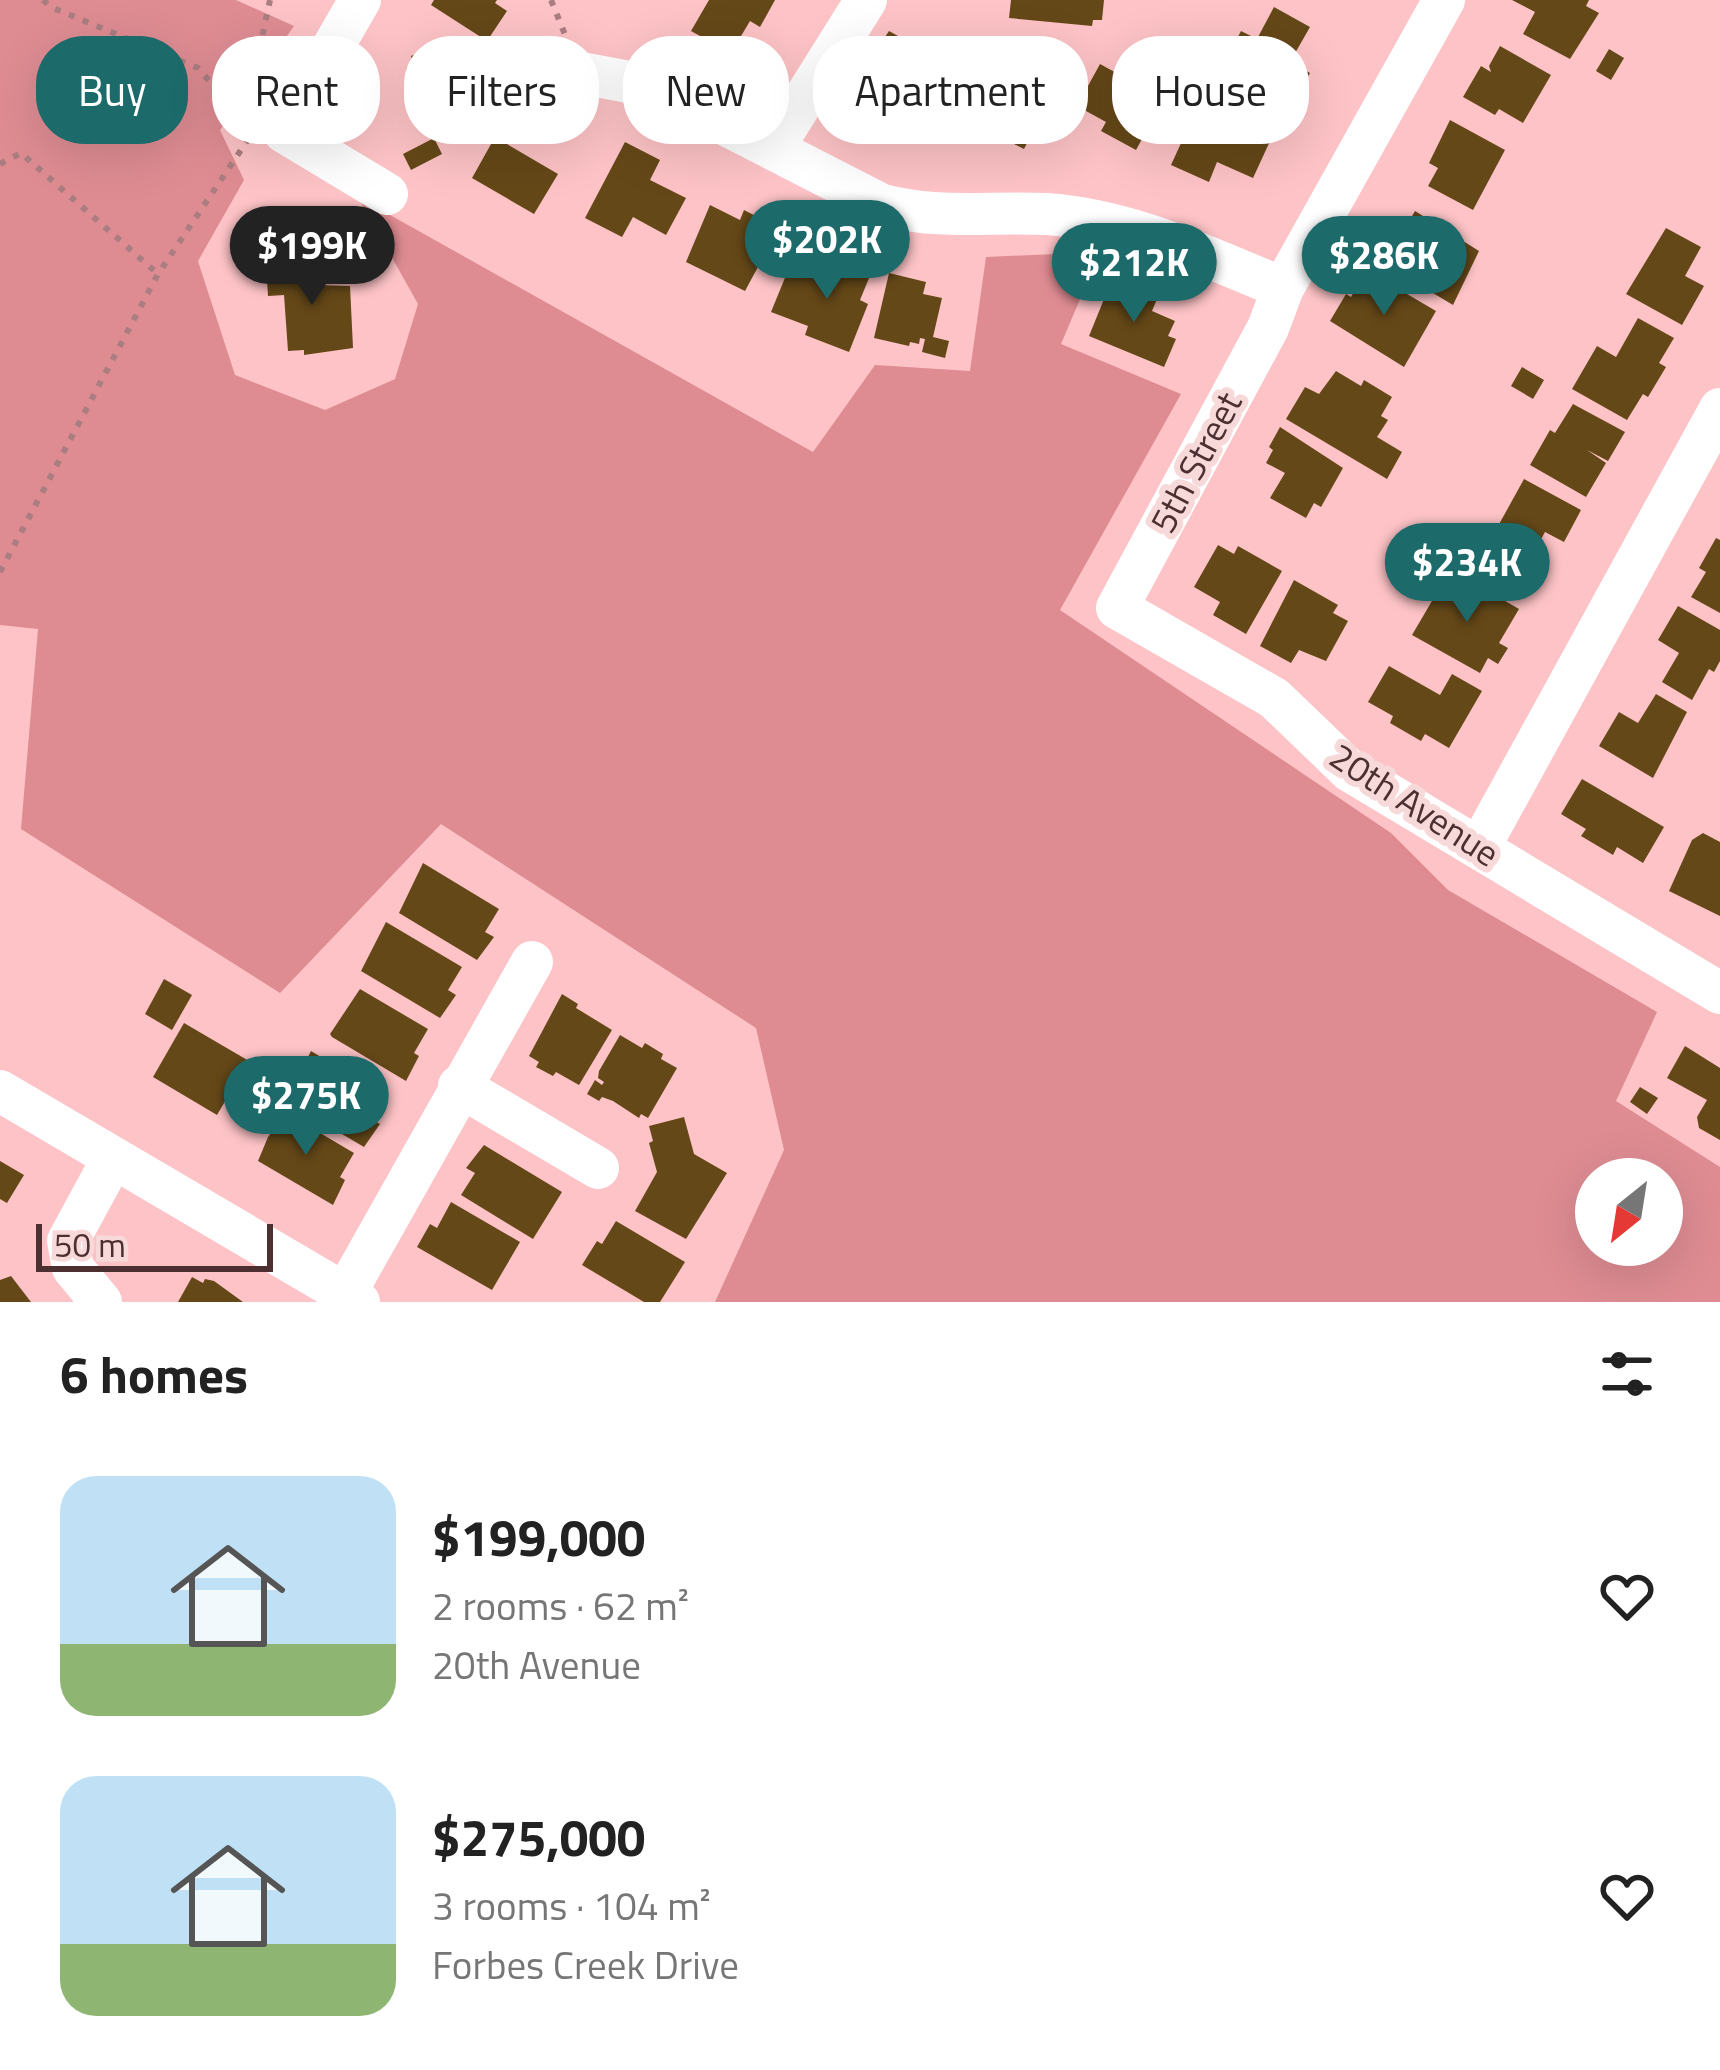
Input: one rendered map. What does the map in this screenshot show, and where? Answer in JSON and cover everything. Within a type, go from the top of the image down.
[{"type":"street","points":[[336,36],[361,0]]},
{"type":"street","points":[[774,147],[866,0]]},
{"type":"street","name":"5th Street","points":[[1117,608],[1268,328],[1282,288],[1444,0]]},
{"type":"street","points":[[599,76],[650,86],[882,205],[923,215],[1048,214],[1135,228],[1282,288]]},
{"type":"street","points":[[292,144],[388,194]]},
{"type":"street","points":[[1479,848],[1720,409]]},
{"type":"street","name":"20th Avenue","points":[[1117,608],[1274,698],[1349,771],[1720,993]]},
{"type":"street","points":[[0,1091],[352,1298],[459,1086],[532,962]]},
{"type":"street","points":[[459,1086],[598,1168]]},
{"type":"street","points":[[101,1302],[73,1268],[68,1241],[113,1158]]},
{"type":"path","points":[[44,0],[198,68],[212,81]]},
{"type":"path","points":[[262,36],[270,0]]},
{"type":"path","points":[[550,0],[565,36]]},
{"type":"path","points":[[0,572],[158,274],[260,144]]},
{"type":"path","points":[[0,164],[21,153],[158,274]]},
{"type":"shaded area","points":[[0,0],[236,0],[294,26],[287,36],[212,36],[212,144],[227,144],[244,180],[198,261],[235,375],[325,410],[395,379],[418,304],[358,197],[813,452],[875,365],[970,371],[986,257],[1100,252],[1061,344],[1181,394],[1060,610],[1391,833],[1448,890],[1657,1012],[1616,1101],[1720,1167],[1720,1302],[715,1302],[784,1150],[756,1028],[441,824],[280,993],[21,829],[38,629],[0,625]]},
{"type":"building","points":[[434,0],[497,0],[507,11],[490,36],[479,36],[431,5]]},
{"type":"building","points":[[709,0],[775,0],[760,27],[750,21],[741,36],[700,36],[691,31]]},
{"type":"building","points":[[1011,0],[1104,0],[1102,20],[1093,20],[1092,26],[1009,18]]},
{"type":"building","points":[[1512,0],[1589,0],[1586,6],[1599,13],[1570,59],[1523,34],[1535,12]]},
{"type":"building","points":[[1274,7],[1310,27],[1305,36],[1259,36]]},
{"type":"building","points":[[1500,46],[1551,75],[1523,123],[1499,109],[1495,115],[1463,97],[1481,66],[1491,72],[1489,66]]},
{"type":"building","points":[[1609,49],[1624,58],[1611,80],[1596,71]]},
{"type":"building","points":[[1100,64],[1112,71],[1112,137],[1101,131],[1106,122],[1088,112],[1088,86]]},
{"type":"building","points":[[1450,120],[1505,150],[1473,210],[1428,186],[1438,168],[1429,163]]},
{"type":"building","points":[[422,144],[437,144],[442,154],[411,170],[403,154]]},
{"type":"building","points":[[491,144],[507,144],[558,174],[534,214],[472,178]]},
{"type":"building","points":[[624,144],[660,160],[650,180],[686,198],[666,235],[633,217],[622,237],[585,218]]},
{"type":"building","points":[[1181,144],[1269,144],[1253,178],[1217,162],[1209,182],[1171,165]]},
{"type":"building","points":[[710,205],[740,220],[744,210],[779,228],[745,291],[686,262]]},
{"type":"building","points":[[1415,211],[1479,251],[1453,305],[1376,259],[1394,229],[1417,242],[1404,230]]},
{"type":"building","points":[[1666,228],[1701,247],[1685,276],[1704,286],[1682,325],[1626,294]]},
{"type":"building","points":[[312,253],[314,285],[350,286],[353,348],[304,355],[304,350],[288,351],[284,295],[268,296],[266,265],[296,263],[295,254]]},
{"type":"building","points":[[839,253],[874,266],[860,300],[868,304],[849,352],[805,335],[808,326],[771,312],[789,268],[828,283]]},
{"type":"building","points":[[1366,270],[1436,311],[1404,367],[1330,321]]},
{"type":"building","points":[[889,273],[926,282],[923,294],[942,298],[933,337],[949,341],[945,358],[922,352],[925,339],[909,346],[874,338]]},
{"type":"building","points":[[1111,282],[1157,299],[1152,311],[1175,321],[1168,336],[1176,339],[1164,367],[1089,336]]},
{"type":"building","points":[[1638,318],[1674,338],[1659,363],[1666,367],[1627,420],[1572,389],[1597,346],[1616,357]]},
{"type":"building","points":[[1522,367],[1544,380],[1533,399],[1511,386]]},
{"type":"building","points":[[1336,371],[1361,386],[1364,380],[1392,397],[1381,416],[1388,420],[1377,437],[1402,452],[1387,479],[1286,419],[1305,387],[1319,394]]},
{"type":"building","points":[[1573,404],[1625,432],[1608,461],[1587,450],[1606,463],[1586,497],[1530,465],[1550,430],[1555,433]]},
{"type":"building","points":[[1280,427],[1343,468],[1321,507],[1314,503],[1306,518],[1270,498],[1285,473],[1266,463]]},
{"type":"building","points":[[1524,479],[1581,510],[1564,542],[1545,532],[1515,587],[1476,566]]},
{"type":"building","points":[[1716,538],[1720,540],[1720,613],[1691,597],[1706,572],[1699,568]]},
{"type":"building","points":[[1218,545],[1234,554],[1238,546],[1282,571],[1246,634],[1213,615],[1220,602],[1194,587]]},
{"type":"building","points":[[1464,577],[1519,609],[1499,643],[1508,648],[1498,664],[1488,658],[1480,673],[1412,635],[1439,589],[1452,596]]},
{"type":"building","points":[[1294,580],[1338,605],[1333,613],[1348,621],[1326,661],[1299,650],[1291,663],[1260,646]]},
{"type":"building","points":[[1678,606],[1720,630],[1720,661],[1714,672],[1709,669],[1692,700],[1662,682],[1679,653],[1658,640]]},
{"type":"building","points":[[1389,666],[1440,695],[1452,674],[1482,691],[1449,748],[1425,734],[1421,741],[1390,723],[1393,716],[1368,702]]},
{"type":"building","points":[[1656,694],[1687,712],[1653,778],[1599,746],[1619,712],[1638,723]]},
{"type":"building","points":[[1582,779],[1664,827],[1643,863],[1617,847],[1613,855],[1581,836],[1586,829],[1561,814]]},
{"type":"building","points":[[1703,833],[1720,842],[1720,916],[1669,891],[1692,840]]},
{"type":"building","points":[[423,863],[499,909],[485,932],[494,937],[477,960],[399,913]]},
{"type":"building","points":[[386,922],[462,967],[448,990],[456,995],[440,1018],[361,971]]},
{"type":"building","points":[[164,979],[192,995],[172,1030],[145,1014]]},
{"type":"building","points":[[360,989],[428,1029],[406,1081],[330,1034]]},
{"type":"building","points":[[562,994],[612,1030],[579,1085],[536,1067],[539,1062],[529,1056]]},
{"type":"building","points":[[184,1023],[249,1061],[217,1115],[153,1077]]},
{"type":"building","points":[[620,1035],[642,1048],[645,1043],[677,1068],[648,1118],[587,1094],[595,1080],[604,1082],[598,1078],[599,1071]]},
{"type":"building","points":[[1685,1046],[1720,1068],[1720,1140],[1699,1128],[1697,1117],[1707,1100],[1667,1078]]},
{"type":"building","points":[[311,1051],[386,1096],[373,1120],[380,1124],[364,1147],[286,1101]]},
{"type":"building","points":[[1640,1087],[1658,1098],[1647,1114],[1630,1102]]},
{"type":"building","points":[[286,1113],[354,1153],[340,1177],[345,1180],[333,1205],[258,1161]]},
{"type":"building","points":[[684,1117],[694,1154],[727,1173],[686,1239],[635,1211],[657,1172],[649,1126]]},
{"type":"building","points":[[484,1145],[562,1192],[533,1239],[461,1195],[475,1173],[466,1168]]},
{"type":"building","points":[[0,1161],[24,1175],[7,1203],[0,1199]]},
{"type":"building","points":[[451,1202],[520,1242],[492,1290],[417,1247],[430,1224],[437,1228]]},
{"type":"building","points":[[616,1221],[685,1262],[660,1302],[644,1302],[582,1265]]},
{"type":"building","points":[[11,1276],[31,1302],[0,1302],[0,1280]]},
{"type":"building","points":[[192,1277],[203,1283],[214,1281],[243,1302],[178,1302]]}]
